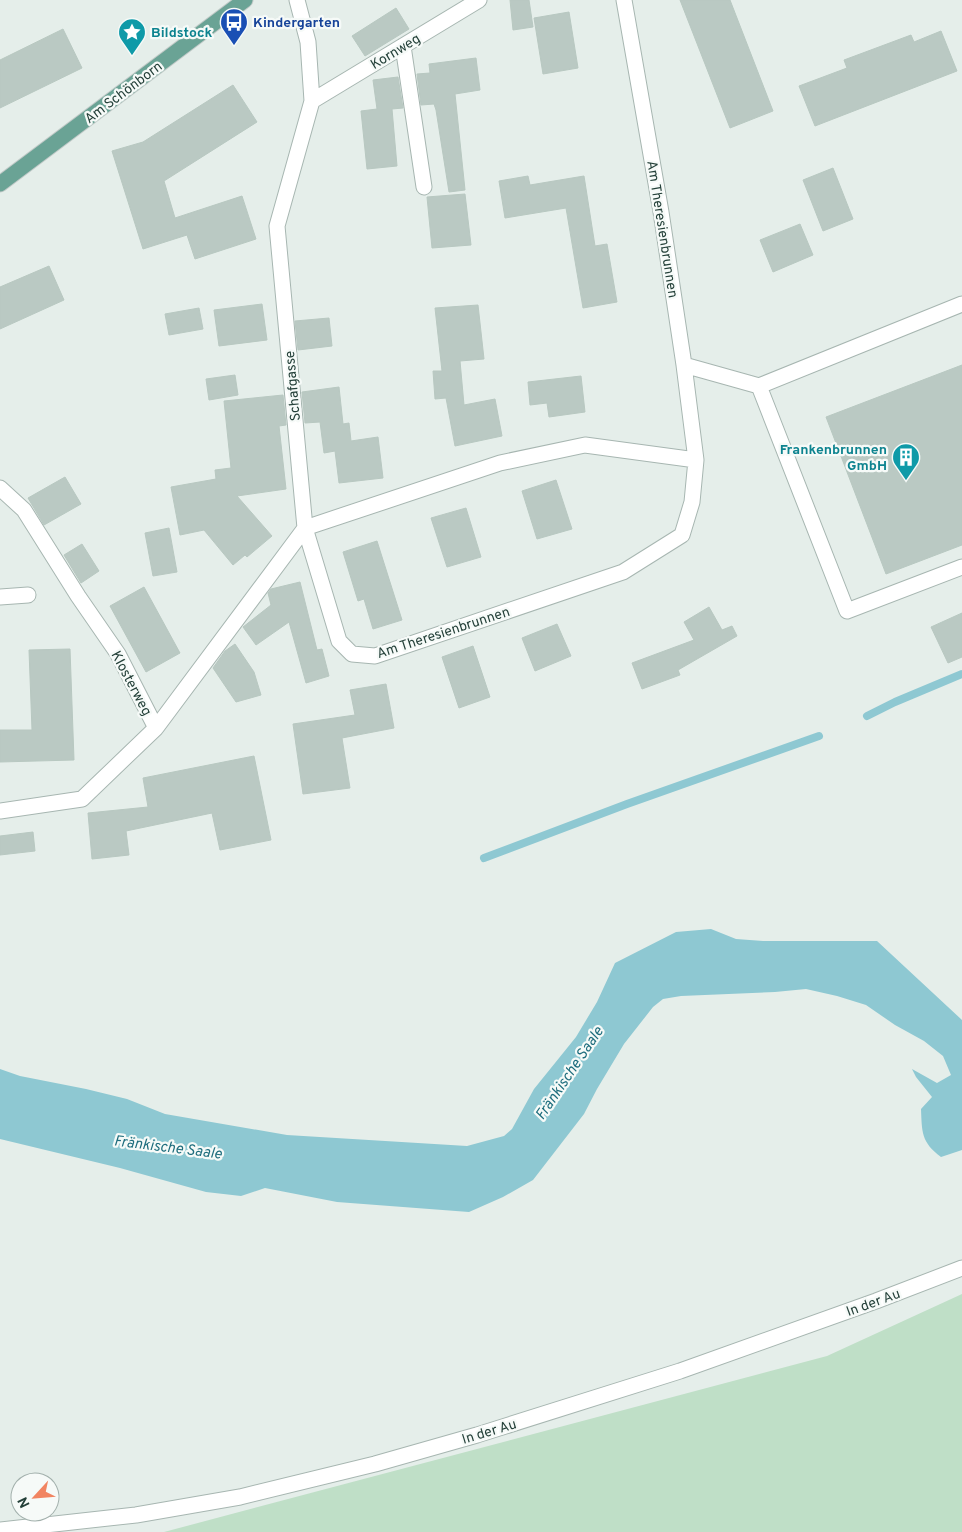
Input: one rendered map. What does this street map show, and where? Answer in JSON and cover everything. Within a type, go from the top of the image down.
[{"type":"main road","name":"Am Schönborn","points":[[0,184],[245,0]]},
{"type":"street","name":"Schafgasse","points":[[297,0],[308,42],[312,101],[277,226],[305,528]]},
{"type":"street","name":"Kornweg","points":[[312,101],[479,0]]},
{"type":"street","name":"Am Theresienbrunnen","points":[[305,528],[339,641],[352,654],[375,656],[623,572],[682,535],[692,502],[696,460],[661,212],[624,0]]},
{"type":"street","points":[[403,46],[424,188]]},
{"type":"street","points":[[684,365],[759,386],[962,304]]},
{"type":"street","points":[[759,386],[847,612],[962,567]]},
{"type":"street","points":[[156,728],[305,528],[500,463],[585,445],[696,460]]},
{"type":"street","name":"Klosterweg","points":[[0,488],[24,510],[78,596],[118,654],[156,728],[82,800],[0,811]]},
{"type":"street","points":[[0,597],[28,595]]},
{"type":"street","name":"In der Au","points":[[0,1530],[136,1515],[231,1499],[376,1464],[477,1435],[680,1371],[962,1268]]},
{"type":"green space","points":[[962,1294],[962,1532],[164,1532],[827,1356]]},
{"type":"water","name":"Fränkische Saale","points":[[711,929],[736,939],[763,941],[877,941],[962,1020],[962,1150],[941,1157],[934,1152],[926,1141],[922,1130],[921,1109],[932,1097],[912,1069],[937,1083],[951,1075],[943,1056],[924,1041],[895,1025],[866,1005],[806,989],[681,996],[663,999],[653,1007],[624,1044],[584,1114],[533,1180],[503,1197],[469,1212],[337,1202],[265,1188],[241,1196],[206,1192],[120,1168],[0,1139],[0,1069],[20,1076],[127,1099],[165,1114],[287,1135],[467,1146],[504,1136],[512,1129],[534,1089],[576,1037],[597,1002],[615,963],[676,932]]},
{"type":"building","points":[[510,0],[529,0],[533,27],[513,30]]},
{"type":"building","points":[[680,0],[730,0],[773,111],[730,128]]},
{"type":"building","points":[[396,8],[409,29],[365,56],[352,36]]},
{"type":"building","points":[[569,12],[578,68],[543,74],[534,18]]},
{"type":"building","points":[[63,29],[82,68],[0,108],[0,60]]},
{"type":"building","points":[[941,31],[957,71],[815,126],[799,86],[847,68],[844,60],[911,35],[914,42]]},
{"type":"building","points":[[476,58],[480,90],[455,94],[465,190],[449,192],[436,110],[434,104],[421,105],[417,74],[430,73],[429,64]]},
{"type":"building","points":[[398,77],[403,108],[392,109],[397,166],[367,169],[361,111],[377,109],[373,80]]},
{"type":"building","points":[[233,85],[257,122],[164,181],[175,218],[242,196],[256,239],[195,259],[187,235],[143,249],[112,151],[143,142]]},
{"type":"building","points":[[833,168],[853,219],[823,231],[803,180]]},
{"type":"building","points":[[528,176],[530,185],[584,176],[595,246],[607,244],[617,302],[583,308],[566,208],[505,218],[499,181]]},
{"type":"building","points":[[465,194],[471,245],[432,248],[427,197]]},
{"type":"building","points":[[800,224],[813,255],[773,272],[760,240]]},
{"type":"building","points":[[49,266],[64,300],[0,329],[0,287]]},
{"type":"building","points":[[262,304],[267,340],[219,346],[214,310]]},
{"type":"building","points":[[478,305],[484,359],[460,361],[464,405],[495,399],[502,436],[455,446],[446,398],[435,399],[433,371],[442,371],[435,308]]},
{"type":"building","points":[[199,308],[203,329],[169,335],[165,314]]},
{"type":"building","points":[[329,318],[332,346],[298,350],[295,321]]},
{"type":"building","name":"Frankenbrunnen GmbH","points":[[962,365],[962,545],[886,574],[826,417]]},
{"type":"building","points":[[235,375],[238,395],[209,400],[206,379]]},
{"type":"building","points":[[581,376],[585,412],[549,417],[547,403],[530,405],[528,382]]},
{"type":"building","points":[[339,387],[343,424],[349,423],[351,441],[378,437],[383,478],[339,483],[335,451],[324,453],[320,422],[305,423],[302,392]]},
{"type":"building","points":[[283,395],[286,425],[279,426],[286,489],[237,496],[272,536],[247,557],[245,555],[233,565],[204,530],[180,535],[171,487],[216,479],[215,470],[231,468],[224,401]]},
{"type":"building","points":[[65,477],[81,504],[44,525],[28,498]]},
{"type":"building","points":[[556,480],[572,529],[537,539],[522,491]]},
{"type":"building","points":[[466,508],[481,557],[447,567],[431,518]]},
{"type":"building","points":[[169,528],[177,572],[153,576],[145,533]]},
{"type":"building","points":[[377,541],[402,620],[373,629],[364,599],[358,601],[343,552]]},
{"type":"building","points":[[82,544],[99,571],[81,583],[64,555]]},
{"type":"building","points":[[300,582],[317,650],[322,649],[329,676],[306,683],[289,622],[256,645],[243,627],[271,605],[268,593],[271,589]]},
{"type":"building","points":[[144,587],[180,653],[146,672],[110,606]]},
{"type":"building","points":[[709,607],[722,630],[732,626],[737,636],[678,670],[680,675],[642,689],[632,663],[694,640],[684,622]]},
{"type":"building","points":[[962,613],[962,657],[948,663],[931,627]]},
{"type":"building","points":[[557,624],[571,656],[535,671],[522,638]]},
{"type":"building","points":[[235,644],[254,672],[261,695],[236,702],[213,668],[225,651]]},
{"type":"building","points":[[473,646],[490,697],[459,708],[442,657]]},
{"type":"building","points":[[70,649],[74,760],[0,762],[0,730],[32,730],[29,650]]},
{"type":"building","points":[[386,684],[394,728],[342,738],[350,788],[303,794],[293,724],[355,715],[350,690]]},
{"type":"building","points":[[254,756],[271,840],[220,850],[212,813],[126,831],[129,855],[92,859],[88,813],[148,807],[143,778]]},
{"type":"building","points":[[33,832],[35,851],[0,855],[0,836]]},
{"type":"waterway","points":[[867,716],[962,674]]},
{"type":"waterway","points":[[484,858],[627,804],[819,736]]},
{"type":"place","name":"Kindergarten","points":[[234,46]]},
{"type":"place","name":"Bildstock","points":[[132,56]]},
{"type":"place","name":"Frankenbrunnen GmbH","points":[[906,481]]}]
